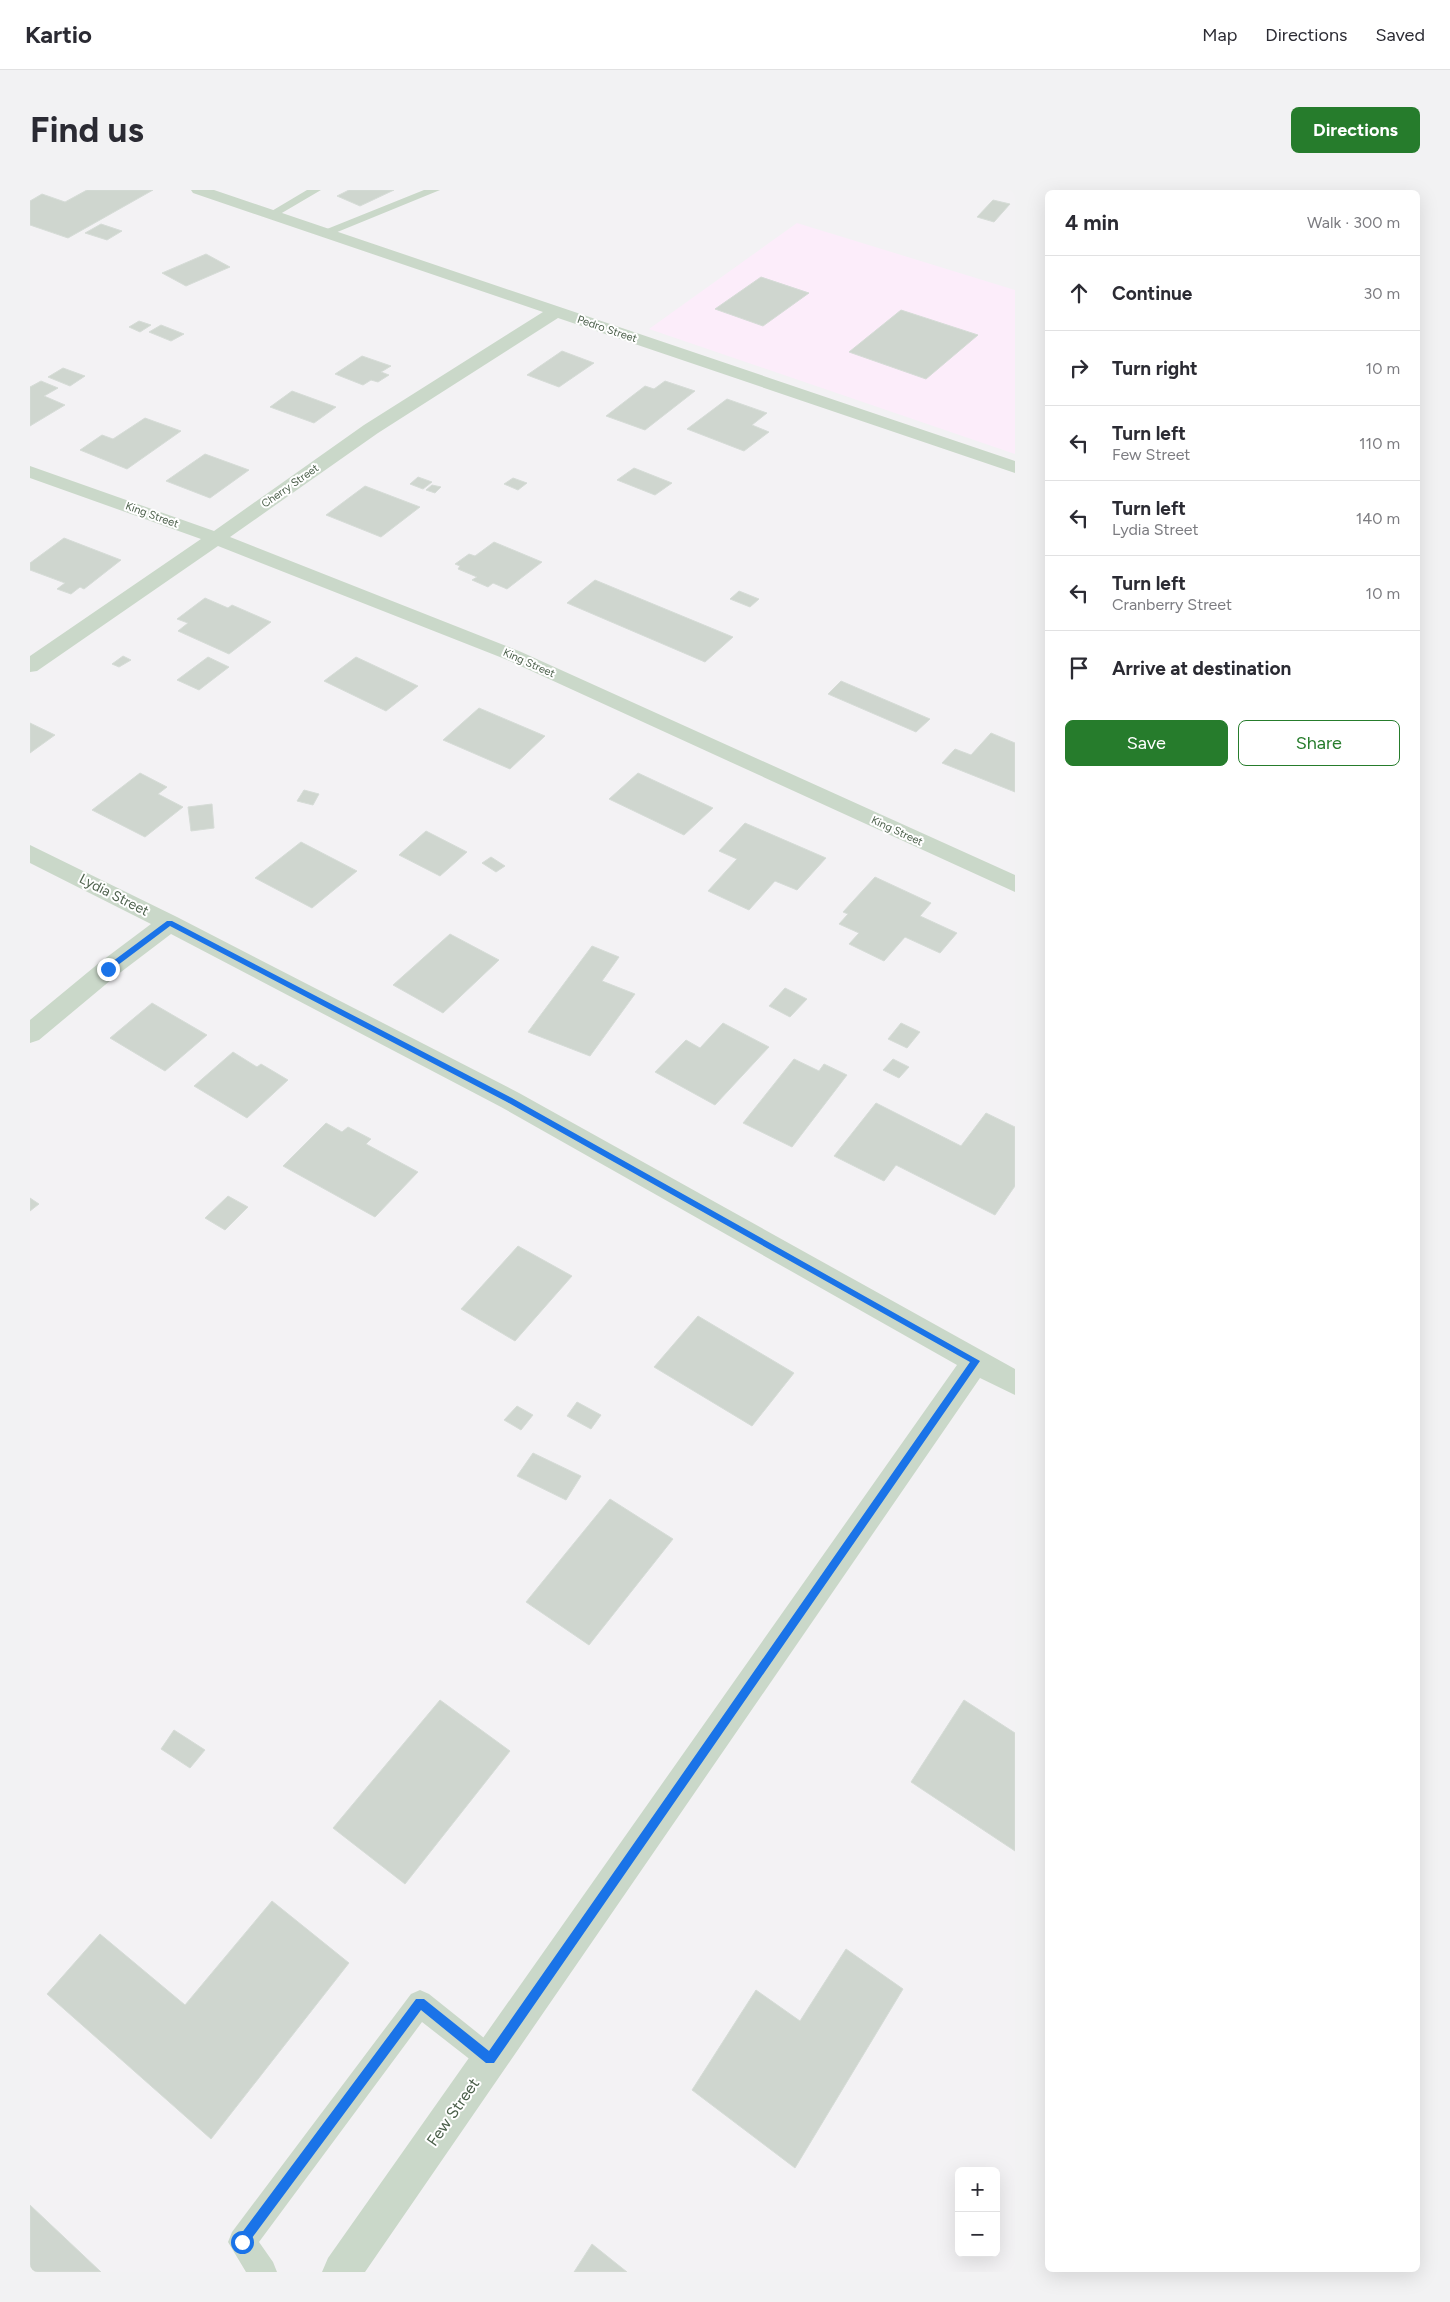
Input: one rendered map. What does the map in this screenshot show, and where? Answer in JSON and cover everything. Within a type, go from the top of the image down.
[{"type":"street","name":"Pedro Street","points":[[199,190],[1015,467]]},
{"type":"street","name":"Cherry Street","points":[[30,666],[371,429],[555,312]]},
{"type":"street","name":"King Street","points":[[30,472],[216,538],[512,655],[1015,884]]},
{"type":"street","name":"Lydia Street","points":[[30,853],[510,1100],[1015,1383]]},
{"type":"street","points":[[30,1034],[108,969],[169,923]]},
{"type":"street","name":"Few Street","points":[[342,2272],[976,1361]]},
{"type":"lane","points":[[271,215],[315,190]]},
{"type":"lane","points":[[326,234],[434,190]]},
{"type":"lane","points":[[263,2272],[242,2242],[420,2003],[490,2059]]},
{"type":"shaded area","points":[[797,223],[1015,290],[1015,454],[649,329]]},
{"type":"building","points":[[87,190],[153,190],[68,238],[30,225],[30,201],[42,194],[65,202]]},
{"type":"building","points":[[349,190],[394,190],[360,206],[337,196]]},
{"type":"building","points":[[993,200],[1010,204],[994,222],[977,217]]},
{"type":"building","points":[[101,224],[122,231],[107,240],[85,233]]},
{"type":"building","points":[[206,254],[230,267],[186,286],[162,273]]},
{"type":"building","points":[[761,277],[809,293],[763,326],[715,309]]},
{"type":"building","points":[[901,310],[978,335],[926,379],[849,352]]},
{"type":"building","points":[[139,321],[151,325],[140,332],[129,327]]},
{"type":"building","points":[[161,325],[184,334],[171,341],[149,332]]},
{"type":"building","points":[[562,351],[594,363],[559,387],[527,375]]},
{"type":"building","points":[[362,356],[391,366],[381,372],[389,375],[378,382],[371,380],[363,385],[335,374]]},
{"type":"building","points":[[63,368],[85,376],[70,386],[48,377]]},
{"type":"building","points":[[41,381],[58,388],[44,396],[65,405],[30,426],[30,387]]},
{"type":"building","points":[[665,381],[695,391],[645,430],[606,416],[645,386],[654,389]]},
{"type":"building","points":[[292,391],[336,407],[314,423],[270,407]]},
{"type":"building","points":[[727,399],[767,413],[752,425],[769,432],[744,451],[687,429]]},
{"type":"building","points":[[145,418],[181,431],[127,469],[80,450],[102,435],[113,439]]},
{"type":"building","points":[[205,454],[249,470],[210,498],[166,481]]},
{"type":"building","points":[[634,468],[672,483],[655,495],[617,480]]},
{"type":"building","points":[[418,477],[432,482],[423,489],[410,484]]},
{"type":"building","points":[[513,478],[527,483],[518,490],[504,484]]},
{"type":"building","points":[[432,485],[441,487],[435,493],[426,490]]},
{"type":"building","points":[[365,486],[420,507],[381,537],[326,515]]},
{"type":"building","points":[[64,538],[121,560],[84,589],[80,587],[71,594],[57,589],[65,583],[30,570],[30,563]]},
{"type":"building","points":[[494,542],[542,562],[507,589],[493,583],[488,587],[472,580],[477,577],[458,569],[460,566],[455,564],[469,554],[475,556]]},
{"type":"building","points":[[595,580],[733,637],[705,662],[567,603]]},
{"type":"building","points":[[739,591],[759,599],[750,607],[730,599]]},
{"type":"building","points":[[205,598],[228,608],[232,605],[271,622],[229,654],[178,631],[188,623],[177,619]]},
{"type":"building","points":[[123,656],[131,660],[119,667],[112,664]]},
{"type":"building","points":[[208,657],[229,667],[199,690],[177,680]]},
{"type":"building","points":[[356,657],[418,686],[386,711],[324,681]]},
{"type":"building","points":[[841,681],[930,719],[916,732],[828,694]]},
{"type":"building","points":[[479,708],[545,736],[510,769],[443,740]]},
{"type":"building","points":[[30,723],[55,735],[30,753]]},
{"type":"building","points":[[991,733],[1015,743],[1015,792],[942,763],[955,749],[971,755]]},
{"type":"building","points":[[140,773],[167,787],[158,794],[183,807],[145,837],[92,810]]},
{"type":"building","points":[[638,773],[713,808],[684,835],[609,799]]},
{"type":"building","points":[[304,790],[319,794],[313,805],[297,801]]},
{"type":"building","points":[[212,804],[214,828],[191,831],[188,807]]},
{"type":"building","points":[[745,823],[826,858],[797,890],[775,881],[749,910],[708,891],[737,859],[719,851]]},
{"type":"building","points":[[426,831],[467,852],[440,876],[399,855]]},
{"type":"building","points":[[301,842],[357,871],[312,908],[255,878]]},
{"type":"building","points":[[491,857],[505,866],[496,872],[482,863]]},
{"type":"building","points":[[875,877],[931,903],[920,916],[957,933],[940,953],[905,937],[884,961],[849,944],[859,933],[839,924],[848,914],[843,912]]},
{"type":"building","points":[[450,934],[499,960],[443,1013],[393,985]]},
{"type":"building","points":[[592,946],[619,957],[602,981],[635,994],[590,1056],[528,1032]]},
{"type":"building","points":[[785,988],[807,999],[790,1017],[769,1006]]},
{"type":"building","points":[[152,1003],[207,1035],[165,1071],[110,1038]]},
{"type":"building","points":[[723,1023],[769,1047],[715,1105],[655,1072],[686,1040],[700,1048]]},
{"type":"building","points":[[901,1023],[920,1032],[907,1048],[888,1039]]},
{"type":"building","points":[[233,1052],[257,1067],[261,1064],[288,1080],[247,1118],[194,1086]]},
{"type":"building","points":[[794,1059],[819,1071],[824,1064],[847,1075],[792,1147],[743,1123]]},
{"type":"building","points":[[893,1059],[909,1067],[899,1078],[883,1070]]},
{"type":"building","points":[[876,1103],[961,1146],[986,1113],[1015,1127],[1015,1186],[995,1215],[896,1165],[884,1181],[834,1156]]},
{"type":"building","points":[[326,1123],[342,1132],[348,1127],[371,1139],[366,1144],[418,1172],[375,1217],[283,1166]]},
{"type":"building","points":[[228,1196],[248,1207],[225,1230],[205,1218]]},
{"type":"building","points":[[30,1198],[39,1204],[30,1211]]},
{"type":"building","points":[[518,1246],[572,1276],[515,1341],[461,1309]]},
{"type":"building","points":[[698,1316],[794,1373],[752,1426],[654,1367]]},
{"type":"building","points":[[577,1402],[601,1415],[591,1429],[567,1416]]},
{"type":"building","points":[[517,1406],[533,1415],[521,1430],[504,1420]]},
{"type":"building","points":[[533,1453],[581,1476],[566,1500],[517,1476]]},
{"type":"building","points":[[610,1499],[673,1539],[589,1645],[526,1602]]},
{"type":"building","points":[[440,1700],[510,1751],[405,1884],[333,1828]]},
{"type":"building","points":[[964,1700],[1015,1733],[1015,1851],[911,1782]]},
{"type":"building","points":[[174,1730],[205,1750],[190,1768],[161,1749]]},
{"type":"building","points":[[272,1901],[349,1963],[211,2139],[47,1994],[100,1934],[185,2005]]},
{"type":"building","points":[[846,1949],[903,1989],[795,2168],[692,2090],[756,1990],[800,2021]]},
{"type":"building","points":[[30,2205],[101,2272],[30,2272]]},
{"type":"building","points":[[592,2244],[627,2272],[574,2272]]},
{"type":"route","points":[[108,969],[169,923],[510,1100],[976,1361],[490,2059],[420,2003],[242,2242]]}]
